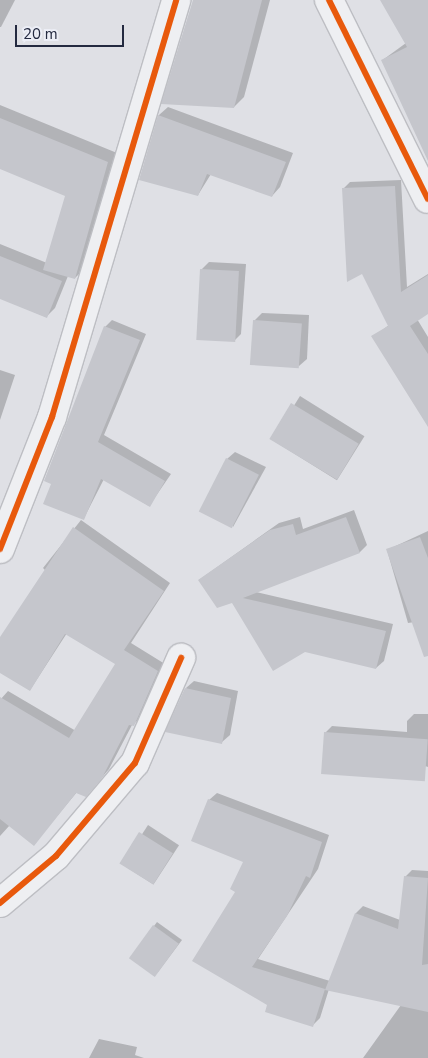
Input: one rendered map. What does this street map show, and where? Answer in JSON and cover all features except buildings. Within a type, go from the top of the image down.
[{"type":"street","points":[[0,549],[52,417],[176,0]]},
{"type":"street","points":[[330,0],[428,198]]},
{"type":"street","points":[[0,903],[56,856],[136,763],[181,658]]},
{"type":"cycle path","points":[[0,549],[52,417],[176,0]]},
{"type":"cycle path","points":[[329,0],[428,199]]},
{"type":"cycle path","points":[[0,903],[56,856],[135,763],[181,658]]}]
